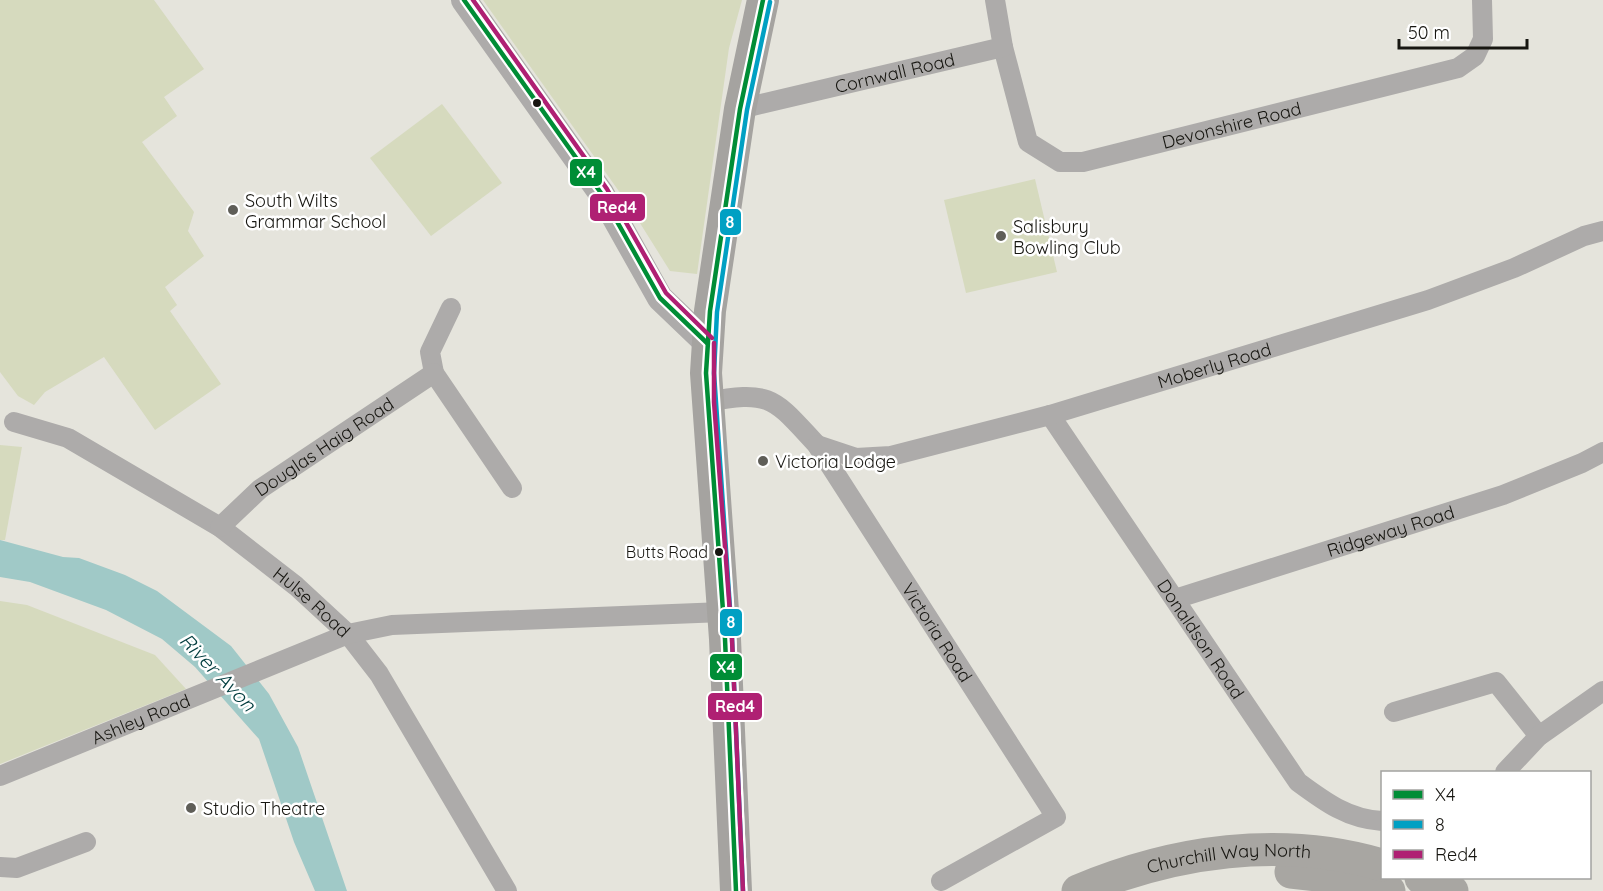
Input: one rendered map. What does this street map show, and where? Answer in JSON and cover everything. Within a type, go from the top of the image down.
[{"type":"highway","name":"Churchill Way North","points":[[1078,891],[1119,875],[1187,856],[1252,850],[1286,850],[1344,856],[1381,865]]},
{"type":"highway","name":"Churchill Way North","points":[[1133,891],[1155,883],[1215,872],[1252,870],[1305,872],[1389,891]]},
{"type":"highway","points":[[1423,879],[1452,891]]},
{"type":"main road","points":[[736,891],[723,612],[707,402],[707,343],[740,109],[763,0]]},
{"type":"street","points":[[464,0],[600,193],[660,298],[707,343]]},
{"type":"street","points":[[994,0],[1003,47]]},
{"type":"street","name":"Devonshire Road","points":[[1003,47],[1028,142],[1060,162],[1083,162],[1458,68],[1475,56],[1483,39],[1482,0]]},
{"type":"street","name":"Cornwall Road","points":[[740,109],[1003,47]]},
{"type":"street","name":"Moberly Road","points":[[818,445],[856,458],[891,456],[1050,415],[1428,300],[1514,268],[1584,236],[1603,231]]},
{"type":"street","points":[[451,308],[430,352],[434,373],[513,488]]},
{"type":"street","name":"Douglas Haig Road","points":[[220,527],[260,489],[434,373]]},
{"type":"street","name":"Victoria Road","points":[[707,402],[744,396],[770,400],[780,406],[818,445],[1056,817],[941,881]]},
{"type":"street","name":"Donaldson Road","points":[[1050,415],[1298,782],[1334,808],[1371,820],[1381,821]]},
{"type":"street","name":"Hulse Road","points":[[14,422],[68,438],[220,527],[296,586],[348,634],[379,674],[507,891]]},
{"type":"street","name":"Ridgeway Road","points":[[1175,599],[1503,495],[1582,463],[1603,452]]},
{"type":"street","points":[[348,634],[392,625],[723,612]]},
{"type":"street","name":"Ashley Road","points":[[0,776],[348,634]]},
{"type":"street","points":[[1394,712],[1496,682],[1539,736]]},
{"type":"street","points":[[1506,771],[1539,736],[1603,691]]},
{"type":"street","points":[[0,867],[17,867],[86,842]]},
{"type":"green space","points":[[0,0],[154,0],[204,69],[164,97],[177,116],[142,142],[194,212],[188,231],[204,256],[165,287],[177,305],[170,311],[221,384],[155,430],[104,357],[45,392],[34,405],[18,396],[0,372]]},
{"type":"green space","points":[[483,0],[742,0],[729,48],[697,274],[670,271],[628,204]]},
{"type":"green space","points":[[442,104],[502,183],[431,236],[370,158]]},
{"type":"green space","name":"Salisbury Bowling Club","points":[[1035,179],[1057,272],[966,293],[944,200]]},
{"type":"green space","points":[[0,445],[22,447],[5,540],[0,540]]},
{"type":"green space","points":[[0,601],[27,605],[155,655],[186,689],[0,764]]},
{"type":"water","name":"River Avon","points":[[0,540],[63,557],[79,558],[125,575],[157,591],[231,646],[269,694],[298,747],[347,891],[315,891],[294,842],[259,739],[195,667],[162,639],[106,610],[30,582],[0,577]]},
{"type":"transit line","name":"X4","points":[[464,0],[601,193],[660,298],[707,343]]},
{"type":"transit line","name":"Red4","points":[[473,0],[607,189],[666,293],[712,338]]},
{"type":"transit line","name":"X4","points":[[736,891],[725,639],[706,373],[710,311],[740,109],[763,0]]},
{"type":"transit line","name":"8","points":[[743,891],[732,638],[714,373],[717,312],[747,110],[770,2]]},
{"type":"transit line","name":"Red4","points":[[714,343],[714,402],[732,639],[743,891]]},
{"type":"place","name":"South Wilts Grammar School","points":[[233,210]]},
{"type":"place","name":"Salisbury Bowling Club","points":[[1001,236]]},
{"type":"place","name":"Victoria Lodge","points":[[763,461]]},
{"type":"place","name":"Butts Road","points":[[719,552]]},
{"type":"place","name":"Studio Theatre","points":[[191,808]]}]
